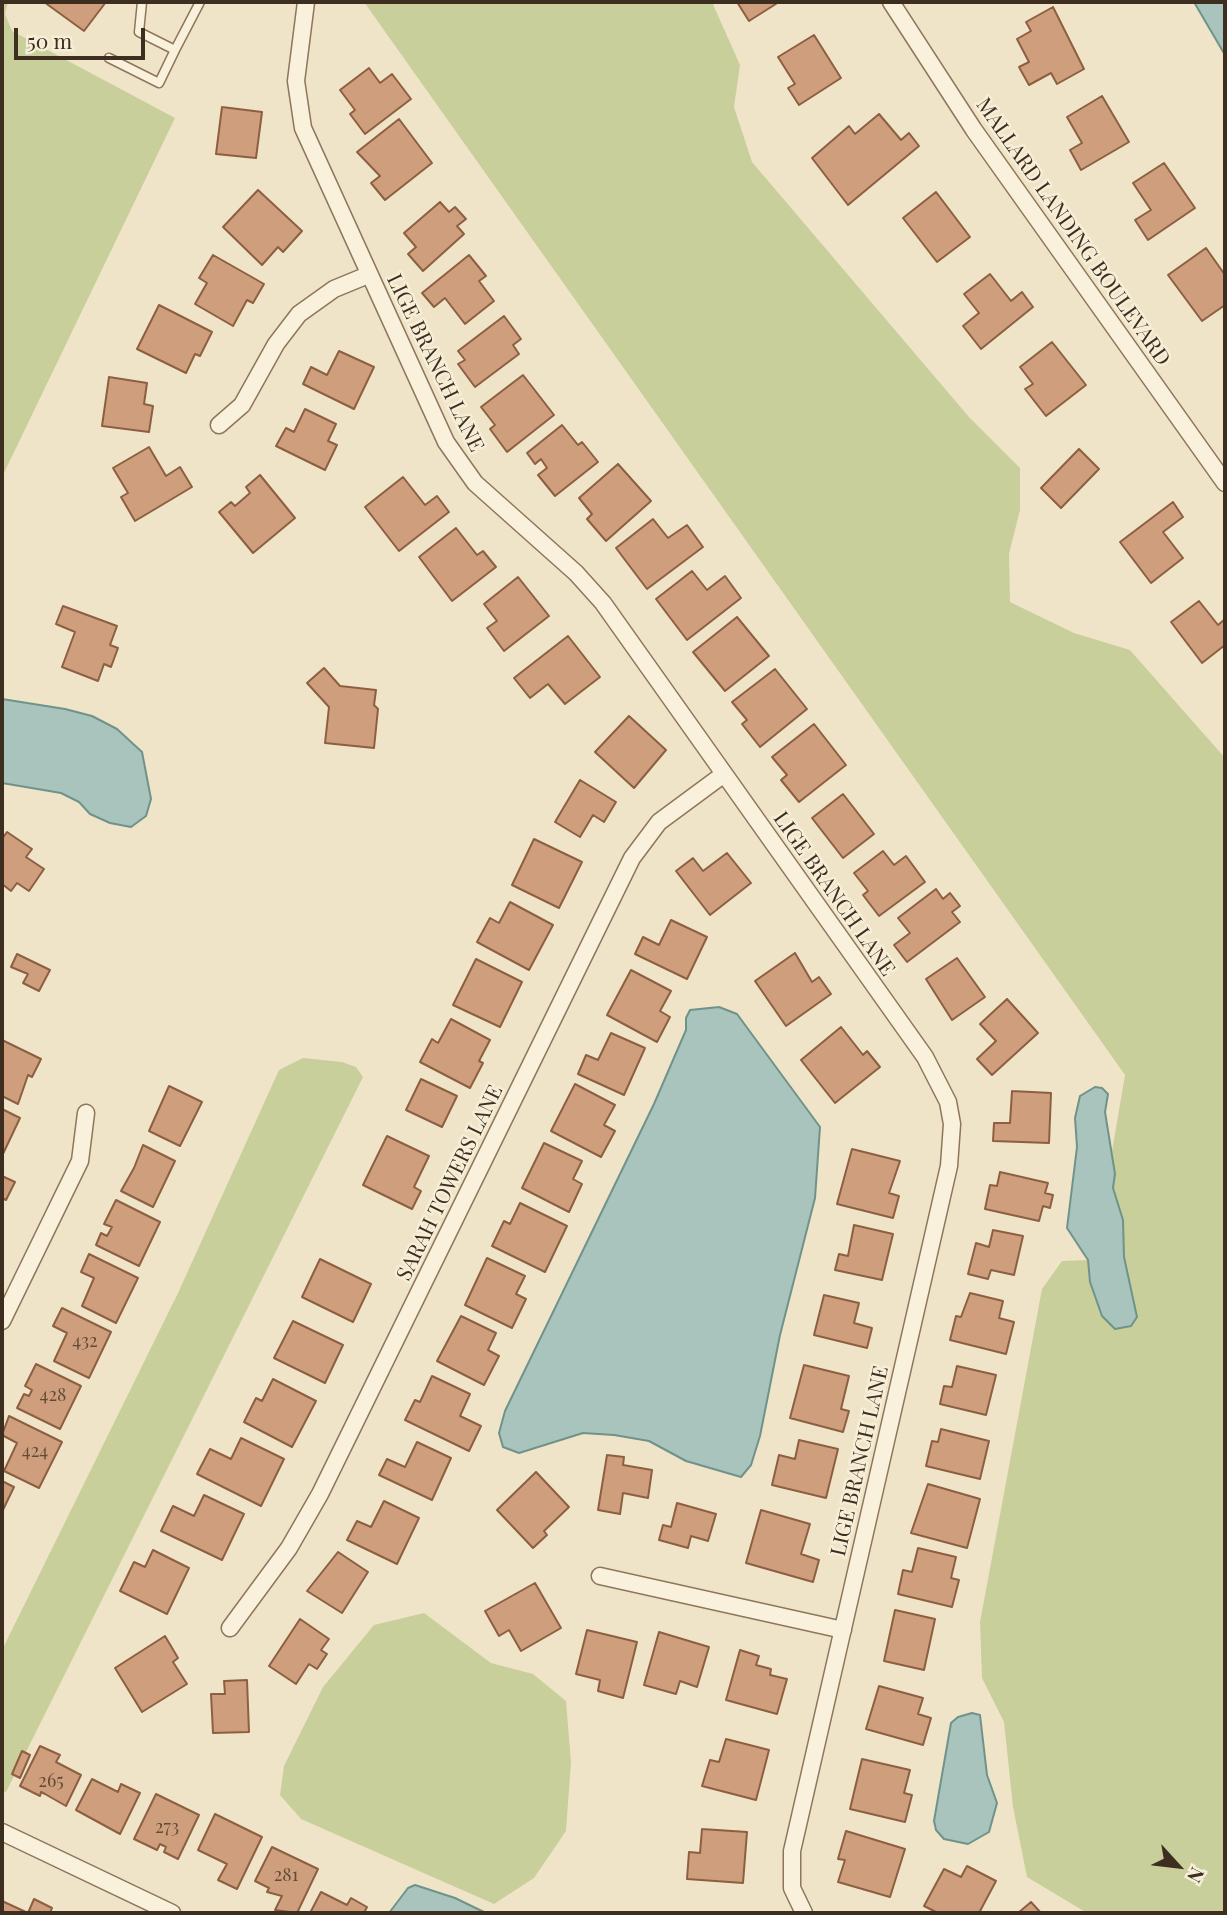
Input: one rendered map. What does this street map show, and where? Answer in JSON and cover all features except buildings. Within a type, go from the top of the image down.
[{"type":"street","name":"LIGE BRANCH LANE","points":[[306,2],[297,57],[298,107],[312,150],[436,423],[464,471],[576,573],[603,603],[925,1057],[948,1102],[952,1124],[949,1166],[790,1862],[792,1888],[804,1913]]},
{"type":"street","name":"MALLARD LANDING BOULEVARD","points":[[891,2],[974,130],[1225,483]]},
{"type":"street","points":[[219,425],[242,405],[276,344],[299,314],[334,289],[368,275]]},
{"type":"street","name":"SARAH TOWERS LANE","points":[[230,1628],[289,1548],[320,1494],[632,858],[659,822],[724,774]]},
{"type":"street","points":[[2,1321],[80,1161],[86,1113]]},
{"type":"street","points":[[600,1576],[843,1630]]},
{"type":"street","points":[[2,1832],[172,1913]]},
{"type":"lane","points":[[142,2],[139,32],[175,50]]},
{"type":"lane","points":[[109,58],[159,83],[200,2]]},
{"type":"green space","points":[[2,2],[8,2],[5,14],[12,31],[175,118],[2,477]]},
{"type":"green space","points":[[364,2],[712,2],[740,65],[734,107],[752,162],[969,417],[1020,468],[1020,510],[1009,554],[1010,602],[1074,633],[1130,650],[1225,758],[1225,1913],[1087,1913],[1027,1877],[1013,1807],[1004,1722],[982,1678],[980,1622],[1042,1289],[1062,1261],[1088,1260],[1090,1282],[1137,1317],[1124,1257],[1123,1220],[1113,1188],[1115,1174],[1112,1151],[1125,1075]]},
{"type":"green space","points":[[303,1058],[342,1062],[356,1067],[363,1077],[6,1792],[2,1791],[2,1650],[178,1293],[279,1070]]},
{"type":"green space","points":[[424,1613],[491,1663],[533,1674],[566,1701],[571,1762],[566,1831],[534,1878],[494,1904],[301,1819],[280,1795],[284,1766],[323,1687],[374,1625]]},
{"type":"water","points":[[1194,2],[1225,2],[1225,55]]},
{"type":"water","points":[[2,699],[92,716],[117,729],[142,752],[151,799],[146,816],[131,827],[110,823],[90,814],[79,802],[61,793],[2,783]]},
{"type":"water","points":[[719,1007],[737,1014],[820,1127],[815,1198],[780,1335],[760,1436],[751,1465],[741,1477],[686,1461],[649,1441],[614,1435],[583,1433],[519,1453],[503,1447],[499,1433],[505,1411],[654,1104],[686,1030],[686,1018],[690,1010]]},
{"type":"water","points":[[1095,1087],[1102,1088],[1108,1094],[1105,1112],[1115,1174],[1113,1188],[1123,1220],[1124,1257],[1137,1317],[1131,1326],[1115,1329],[1102,1316],[1090,1282],[1088,1260],[1067,1228],[1077,1147],[1075,1118],[1080,1096]]},
{"type":"water","points":[[972,1713],[980,1715],[987,1775],[997,1803],[989,1832],[968,1844],[944,1839],[936,1830],[934,1821],[951,1723],[958,1717]]},
{"type":"water","points":[[415,1885],[455,1898],[486,1913],[389,1913],[408,1888]]}]
